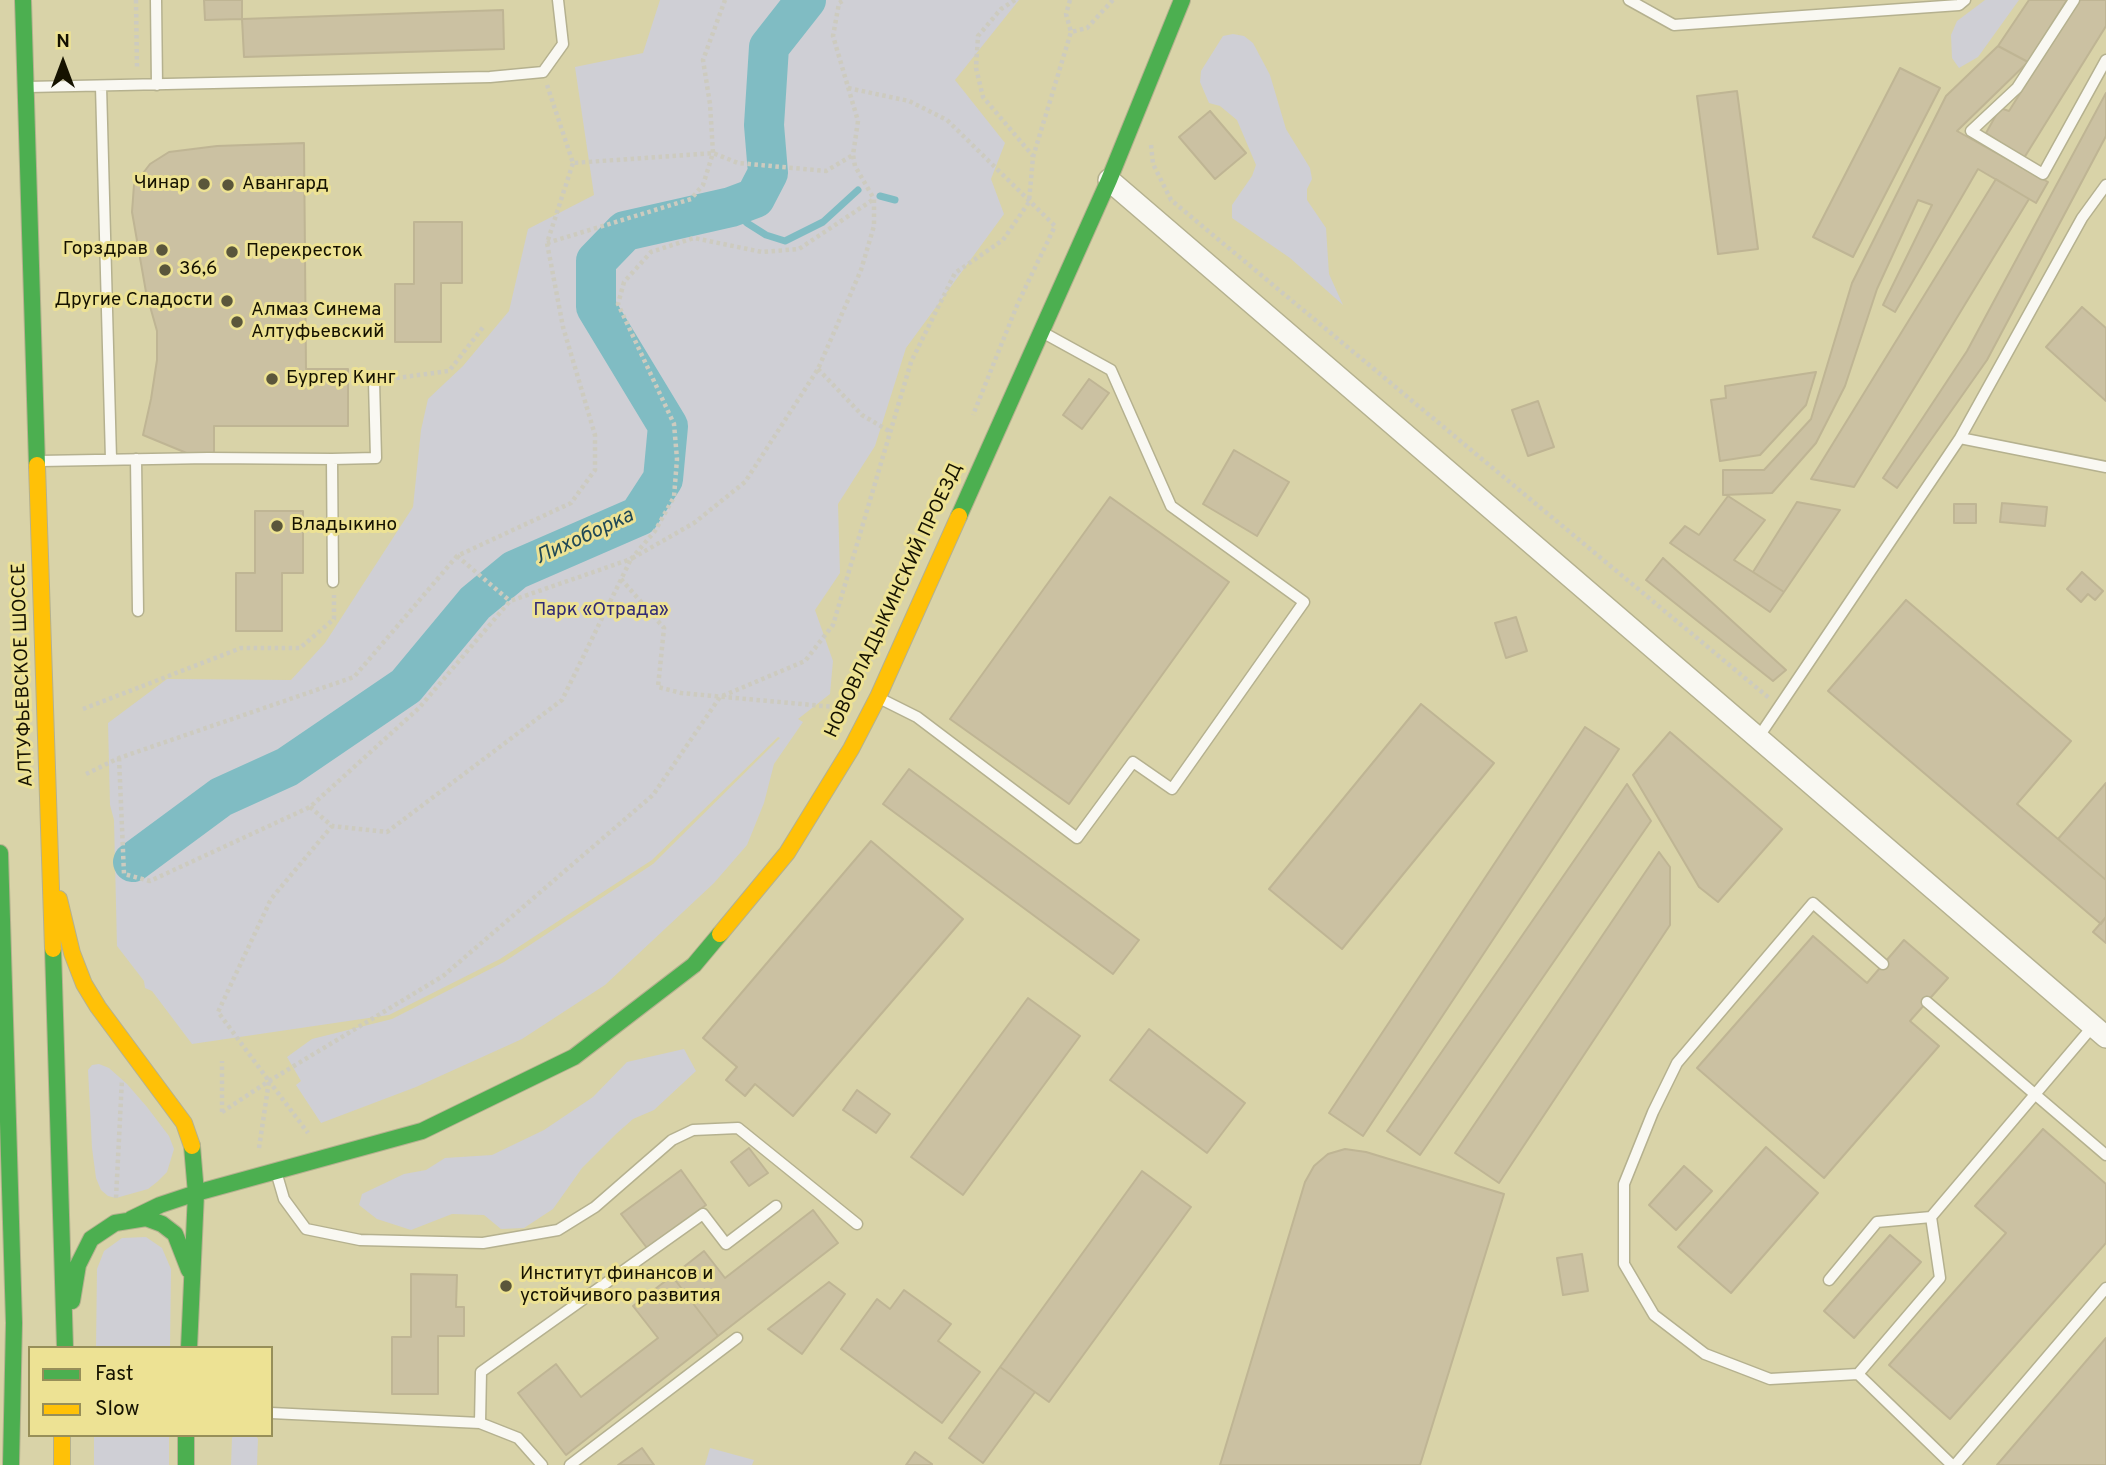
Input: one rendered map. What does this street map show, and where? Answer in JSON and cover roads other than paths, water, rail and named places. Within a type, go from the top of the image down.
[{"type":"main road","name":"АЛТУФЬЕВСКОЕ ШОССЕ","points":[[23,0],[65,1341]]},
{"type":"main road","name":"НОВОВЛАДЫКИНСКИЙ ПРОЕЗД","points":[[65,1341],[78,1265],[91,1239],[115,1223],[196,1193],[422,1131],[574,1057],[694,965],[787,853],[851,749],[874,704],[1109,180],[1182,0]]},
{"type":"main road","points":[[0,853],[14,1323],[11,1465]]},
{"type":"main road","points":[[51,865],[72,953],[84,984],[184,1124],[193,1151],[196,1193],[189,1346]]},
{"type":"main road","points":[[131,1219],[145,1218],[162,1224],[175,1234],[191,1278]]},
{"type":"main road","points":[[62,1437],[62,1465]]},
{"type":"main road","points":[[186,1437],[186,1465]]},
{"type":"street","points":[[1109,180],[2100,1031]]},
{"type":"lane","points":[[156,0],[157,85]]},
{"type":"lane","points":[[25,87],[490,77],[543,72],[563,44],[558,0]]},
{"type":"lane","points":[[1629,0],[1674,25],[1959,5],[1965,0]]},
{"type":"lane","points":[[2074,0],[2017,88],[1971,131],[2043,174],[2106,60]]},
{"type":"lane","points":[[101,86],[111,459]]},
{"type":"lane","points":[[1758,738],[1960,438],[2082,218],[2106,185]]},
{"type":"lane","points":[[874,704],[917,717],[1077,838],[1133,762],[1172,789],[1304,602],[1171,506],[1111,370],[1039,331]]},
{"type":"lane","points":[[37,461],[376,458],[374,381]]},
{"type":"lane","points":[[1960,438],[2106,467]]},
{"type":"lane","points":[[332,458],[333,582]]},
{"type":"lane","points":[[136,459],[138,611]]},
{"type":"lane","points":[[1883,964],[1813,903],[1677,1063],[1653,1112],[1624,1184],[1624,1264],[1654,1315],[1704,1354],[1770,1379],[1858,1374],[1940,1278],[1931,1217]]},
{"type":"lane","points":[[1927,1002],[2106,1155]]},
{"type":"lane","points":[[1829,1280],[1877,1222],[1931,1217],[2034,1096],[2100,1031]]},
{"type":"lane","points":[[276,1172],[284,1199],[306,1229],[360,1240],[483,1243],[558,1230],[596,1207],[672,1140],[693,1130],[738,1128],[857,1224]]},
{"type":"lane","points":[[480,1423],[481,1373],[703,1214],[726,1244],[776,1206]]},
{"type":"lane","points":[[1858,1374],[1953,1465],[2106,1288]]},
{"type":"lane","points":[[570,1465],[737,1338]]},
{"type":"lane","points":[[273,1413],[480,1423],[518,1438],[542,1465]]},
{"type":"waterway","name":"Лихоборка","points":[[133,862],[221,797],[287,767],[406,686],[475,603],[515,570],[639,516],[663,479],[668,426],[596,307],[596,261],[625,231],[731,207],[755,198],[768,173],[764,125],[769,47],[806,0]]},
{"type":"waterway","points":[[731,207],[747,223],[766,235],[785,241],[823,222],[858,190]]},
{"type":"waterway","points":[[880,196],[895,200]]},
{"type":"place","name":"Чинар","points":[[204,184]]},
{"type":"place","name":"Авангард","points":[[228,185]]},
{"type":"place","name":"Горздрав","points":[[162,250]]},
{"type":"place","name":"Перекресток","points":[[232,252]]},
{"type":"place","name":"36,6","points":[[165,270]]},
{"type":"place","name":"Другие Сладости","points":[[227,301]]},
{"type":"place","name":"Алмаз Синема Алтуфьевский","points":[[237,322]]},
{"type":"place","name":"Бургер Кинг","points":[[272,379]]},
{"type":"place","name":"Владыкино","points":[[277,526]]},
{"type":"place","name":"Институт финансов и устойчивого развития","points":[[506,1286]]},
{"type":"park label","name":"Парк «Отрада»","points":[[601,611]]}]
